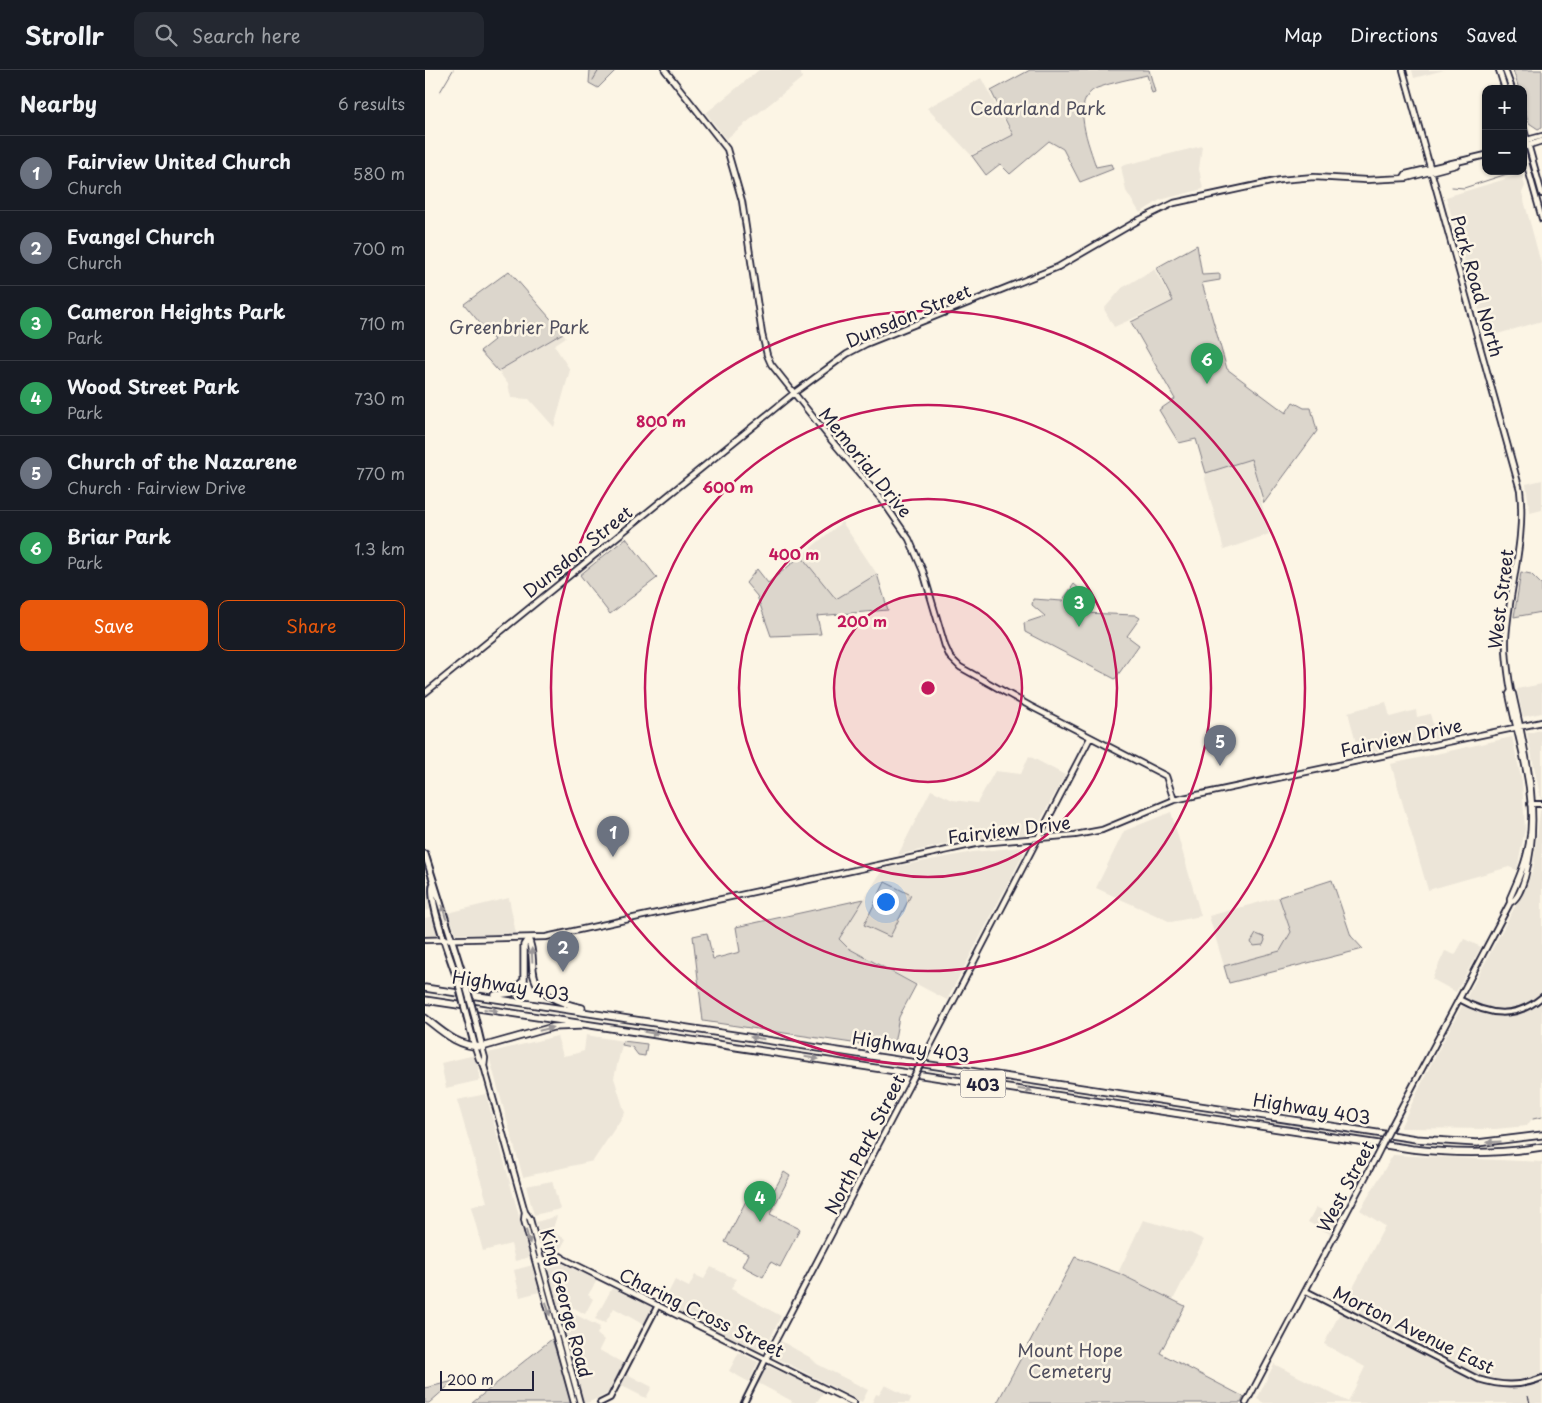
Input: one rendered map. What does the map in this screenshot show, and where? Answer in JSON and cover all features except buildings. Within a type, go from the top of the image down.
[{"type":"highway","points":[[471,994],[501,995],[512,993],[519,987],[525,971],[524,945],[527,939],[531,945],[536,983],[550,997],[576,1006],[633,1019]]},
{"type":"highway","name":"Highway 403","points":[[425,988],[1416,1139],[1477,1143],[1542,1135]]},
{"type":"highway","name":"Highway 403","points":[[425,1000],[1412,1149],[1447,1153],[1484,1153],[1542,1147]]},
{"type":"highway","points":[[425,1018],[451,1039],[461,1044],[475,1047],[482,1047],[553,1027],[617,1028]]},
{"type":"main road","name":"Memorial Drive","points":[[665,70],[727,149],[742,201],[762,334],[771,364],[883,500],[909,539],[918,555],[945,646],[951,657],[960,667],[1090,738],[1166,776],[1174,800]]},
{"type":"main road","name":"Park Road North","points":[[1403,70],[1520,490],[1523,511]]},
{"type":"main road","points":[[1499,70],[1504,85]]},
{"type":"main road","points":[[1505,70],[1510,85]]},
{"type":"main road","points":[[1527,144],[1542,136]]},
{"type":"main road","points":[[1527,144],[1542,141]]},
{"type":"main road","points":[[1527,147],[1542,194]]},
{"type":"main road","name":"Dunsdon Street","points":[[425,693],[794,393],[847,354],[866,344],[1058,267],[1139,220],[1174,203],[1280,180],[1314,177],[1380,180],[1404,177],[1406,174],[1431,170],[1454,161],[1482,156]]},
{"type":"main road","points":[[1527,166],[1542,219]]},
{"type":"main road","name":"West Street","points":[[1246,1403],[1510,903],[1510,898],[1523,866],[1529,842],[1533,804],[1511,691],[1506,636],[1523,511]]},
{"type":"main road","name":"Fairview Drive","points":[[425,940],[527,939],[561,934],[980,843],[1072,836],[1102,830],[1174,800],[1542,722]]},
{"type":"main road","name":"North Park Street","points":[[766,1359],[926,1054],[1036,838],[1090,738]]},
{"type":"main road","name":"King George Road","points":[[425,854],[433,884],[432,892],[475,1047],[479,1059],[484,1066],[525,1212],[530,1218],[580,1403]]},
{"type":"main road","name":"King George Road","points":[[433,884],[438,890],[465,982],[485,1058],[484,1066]]},
{"type":"main road","name":"King George Road","points":[[525,1212],[523,1220],[574,1403]]},
{"type":"main road","name":"Charing Cross Street","points":[[537,1244],[854,1403]]},
{"type":"main road","points":[[535,1262],[556,1258],[564,1259]]},
{"type":"street","points":[[1533,804],[1542,804]]},
{"type":"street","points":[[1459,999],[1479,1009],[1502,1014],[1524,1009],[1542,997]]},
{"type":"street","name":"Morton Avenue East","points":[[1305,1291],[1478,1379],[1499,1385],[1525,1384],[1542,1378]]},
{"type":"street","points":[[600,1403],[610,1398],[658,1305]]},
{"type":"street","name":"North Park Street","points":[[743,1403],[766,1359]]},
{"type":"shaded area","points":[[759,70],[800,70],[802,78],[726,139],[706,113]]},
{"type":"shaded area","points":[[1412,70],[1444,70],[1414,78]]},
{"type":"shaded area","points":[[981,78],[1012,135],[971,155],[927,108]]},
{"type":"shaded area","points":[[1202,146],[1199,169],[1203,189],[1160,200],[1140,213],[1126,191],[1121,166]]},
{"type":"shaded area","points":[[1522,175],[1525,186],[1522,193],[1542,267],[1542,321],[1487,337],[1446,197]]},
{"type":"shaded area","points":[[1154,269],[1172,301],[1114,327],[1104,309],[1122,288]]},
{"type":"shaded area","points":[[563,333],[566,337],[554,345],[570,370],[554,427],[529,399],[511,398],[508,384],[498,371]]},
{"type":"shaded area","points":[[1251,459],[1269,534],[1224,550],[1205,479],[1206,473]]},
{"type":"shaded area","points":[[1542,480],[1542,510],[1530,513],[1526,484]]},
{"type":"shaded area","points":[[842,522],[877,574],[836,600],[801,556]]},
{"type":"shaded area","points":[[1542,684],[1542,713],[1523,717],[1517,689]]},
{"type":"shaded area","points":[[1386,702],[1390,717],[1416,710],[1417,717],[1430,714],[1437,738],[1359,755],[1348,712]]},
{"type":"shaded area","points":[[1542,730],[1542,800],[1541,800],[1527,733]]},
{"type":"shaded area","points":[[1512,737],[1522,782],[1525,829],[1517,870],[1509,867],[1428,890],[1391,764]]},
{"type":"shaded area","points":[[1029,756],[1065,775],[1033,834],[960,841],[898,855],[931,790],[953,800],[977,803],[995,771],[1021,774]]},
{"type":"shaded area","points":[[1542,809],[1542,992],[1537,998],[1542,1002],[1542,1116],[1531,1120],[1527,1126],[1495,1129],[1400,1128],[1432,1062],[1527,884],[1533,869],[1540,811]]},
{"type":"shaded area","points":[[1171,812],[1201,916],[1171,922],[1096,888],[1124,831]]},
{"type":"shaded area","points":[[1021,847],[1024,853],[947,1000],[848,948],[839,939],[883,869],[973,852]]},
{"type":"shaded area","points":[[425,882],[432,908],[425,911]]},
{"type":"shaded area","points":[[1279,897],[1291,933],[1280,952],[1224,966],[1209,916]]},
{"type":"shaded area","points":[[509,898],[516,934],[456,934],[448,913]]},
{"type":"shaded area","points":[[434,916],[440,935],[425,937],[425,918]]},
{"type":"shaded area","points":[[1464,939],[1481,947],[1456,992],[1432,979],[1445,951],[1455,955]]},
{"type":"shaded area","points":[[586,1035],[623,1041],[614,1078],[625,1113],[593,1161],[523,1177],[488,1053],[557,1036],[563,1056],[574,1054],[584,1051]]},
{"type":"shaded area","points":[[475,1055],[481,1080],[446,1088],[441,1063]]},
{"type":"shaded area","points":[[486,1094],[530,1257],[515,1261],[511,1244],[483,1251],[471,1207],[487,1202],[457,1100]]},
{"type":"shaded area","points":[[1393,1155],[1542,1162],[1542,1403],[1264,1403],[1257,1399],[1274,1364],[1348,1402],[1365,1367],[1324,1344],[1385,1226],[1360,1210]]},
{"type":"shaded area","points":[[552,1181],[560,1209],[534,1215],[526,1186]]},
{"type":"shaded area","points":[[1316,1207],[1339,1219],[1330,1234],[1308,1222]]},
{"type":"shaded area","points":[[557,1216],[553,1228],[556,1234],[566,1239],[559,1252],[542,1244],[536,1222]]},
{"type":"shaded area","points":[[1143,1220],[1190,1233],[1204,1240],[1173,1300],[1118,1273]]},
{"type":"shaded area","points":[[557,1261],[597,1280],[588,1295],[593,1299],[585,1314],[574,1308],[559,1310],[546,1263]]},
{"type":"shaded area","points":[[533,1265],[539,1292],[520,1297],[514,1270]]},
{"type":"shaded area","points":[[711,1267],[736,1279],[731,1289],[781,1316],[765,1350],[755,1349],[663,1303],[675,1280],[689,1287],[695,1275],[704,1279]]},
{"type":"shaded area","points":[[612,1288],[653,1308],[644,1325],[614,1308],[605,1323],[595,1319]]},
{"type":"shaded area","points":[[572,1313],[600,1327],[597,1334],[604,1340],[599,1350],[625,1364],[607,1394],[587,1403],[583,1403],[560,1315]]},
{"type":"shaded area","points":[[781,1341],[811,1358],[817,1364],[868,1390],[862,1402],[775,1357],[775,1352]]},
{"type":"shaded area","points":[[739,1352],[758,1362],[749,1382],[729,1371]]},
{"type":"shaded area","points":[[769,1367],[792,1376],[823,1393],[816,1403],[791,1403],[792,1401],[758,1383],[766,1368]]},
{"type":"shaded area","points":[[627,1374],[652,1387],[646,1398],[620,1385]]},
{"type":"shaded area","points":[[885,1385],[911,1398],[909,1403],[872,1403],[876,1394],[879,1395]]},
{"type":"green space","points":[[590,70],[616,70],[598,88],[589,83]]},
{"type":"green space","name":"Cedarland Park","points":[[1030,70],[1149,70],[1155,92],[1152,93],[1147,75],[1097,88],[1089,94],[1084,103],[1083,113],[1086,136],[1096,167],[1111,164],[1113,169],[1080,182],[1063,149],[1049,141],[1010,174],[1000,164],[986,175],[972,156],[1013,135],[991,91]]},
{"type":"green space","points":[[1513,70],[1542,70],[1542,127],[1538,129],[1529,123],[1527,117],[1527,85],[1518,85]]},
{"type":"green space","points":[[1197,245],[1202,275],[1220,274],[1220,280],[1202,283],[1227,369],[1286,413],[1293,402],[1304,408],[1311,408],[1317,431],[1264,503],[1251,459],[1206,473],[1196,439],[1179,443],[1159,410],[1175,399],[1131,322],[1173,301],[1156,268]]},
{"type":"green space","name":"Greenbrier Park","points":[[509,271],[563,333],[498,371],[480,351],[494,340],[464,304]]},
{"type":"green space","points":[[626,538],[657,578],[610,614],[580,575]]},
{"type":"green space","points":[[801,556],[836,599],[877,574],[888,610],[817,616],[821,634],[771,636],[757,596],[746,583],[757,569],[768,583]]},
{"type":"green space","points":[[1521,572],[1531,574],[1542,585],[1542,612],[1514,617]]},
{"type":"green space","points":[[1074,584],[1082,591],[1074,608],[1084,613],[1135,615],[1140,618],[1127,636],[1139,645],[1115,679],[1025,632],[1024,623],[1045,616],[1032,605],[1033,599],[1062,601]]},
{"type":"green space","points":[[1332,880],[1351,936],[1363,949],[1229,983],[1224,966],[1280,951],[1291,932],[1279,897]]},
{"type":"green space","points":[[885,882],[911,895],[890,937],[864,925]]},
{"type":"green space","points":[[864,899],[839,939],[848,948],[916,985],[899,1017],[893,1049],[703,1021],[693,936],[707,933],[713,959],[740,952],[736,927]]},
{"type":"green space","points":[[1256,934],[1264,937],[1263,945],[1253,946],[1251,942]]},
{"type":"green space","points":[[623,1041],[647,1044],[645,1056],[638,1055],[632,1047],[622,1045]]},
{"type":"green space","points":[[784,1172],[790,1176],[770,1214],[800,1229],[780,1267],[771,1262],[763,1277],[742,1266],[748,1254],[725,1242],[751,1191],[762,1197],[766,1191],[772,1194]]},
{"type":"green space","name":"Mount Hope Cemetery","points":[[1075,1257],[1118,1273],[1185,1306],[1160,1353],[1244,1397],[1241,1403],[997,1403]]},
{"type":"green space","points":[[552,1339],[573,1403],[472,1403]]},
{"type":"green space","points":[[454,1381],[429,1403],[425,1403],[425,1388]]},
{"type":"waterway","points":[[440,92],[453,70]]},
{"type":"waterway","points":[[593,80],[599,70]]},
{"type":"waterway","points":[[1452,187],[1464,188],[1504,175]]},
{"type":"waterway","points":[[1533,1119],[1542,1117]]},
{"type":"railway","points":[[1528,1396],[1530,1403]]},
{"type":"place","name":"Briar Park","points":[[1207,384]]},
{"type":"place","name":"Cameron Heights Park","points":[[1079,627]]},
{"type":"place","name":"Church of the Nazarene","points":[[1220,766]]},
{"type":"place","name":"Fairview United Church","points":[[613,857]]},
{"type":"place","name":"Evangel Church","points":[[563,972]]},
{"type":"place","name":"Wood Street Park","points":[[760,1222]]}]
